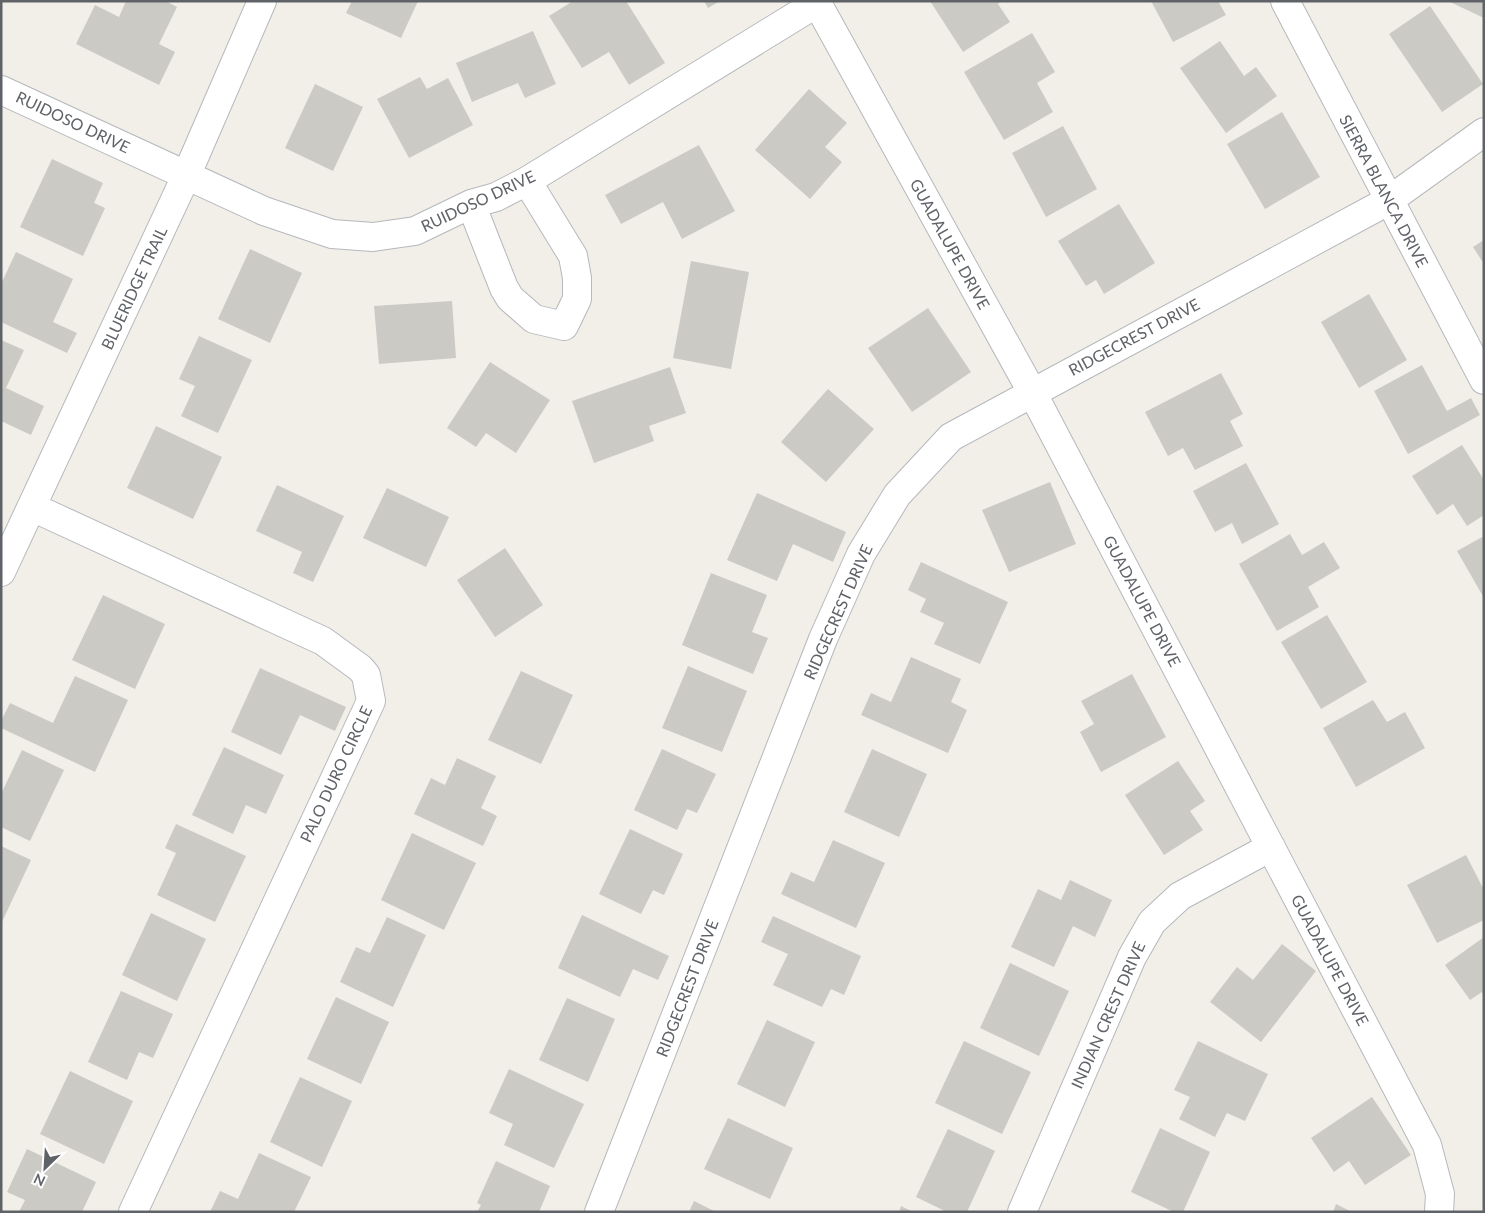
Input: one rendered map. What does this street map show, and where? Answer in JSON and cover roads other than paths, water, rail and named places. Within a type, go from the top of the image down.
[{"type":"street","name":"BLUERIDGE TRAIL","points":[[1,572],[187,174],[262,1]]},
{"type":"street","name":"SIERRA BLANCA DRIVE","points":[[1285,1],[1388,201],[1484,380]]},
{"type":"street","name":"RUIDOSO DRIVE","points":[[1,90],[264,211],[332,234],[373,237],[415,231],[471,204],[496,197],[527,181],[817,2]]},
{"type":"street","name":"GUADALUPE DRIVE","points":[[817,2],[1032,392],[1427,1145],[1440,1194],[1439,1212]]},
{"type":"street","name":"RIDGECREST DRIVE","points":[[598,1212],[824,639],[861,554],[896,495],[951,437],[1388,201],[1484,132]]},
{"type":"street","points":[[471,204],[504,288],[510,298],[534,319],[564,326],[577,299],[573,256],[527,181]]},
{"type":"street","name":"PALO DURO CIRCLE","points":[[32,507],[323,641],[360,668],[366,675],[371,701],[133,1212]]},
{"type":"street","name":"INDIAN CREST DRIVE","points":[[1022,1212],[1132,957],[1152,922],[1180,896],[1271,847]]}]
